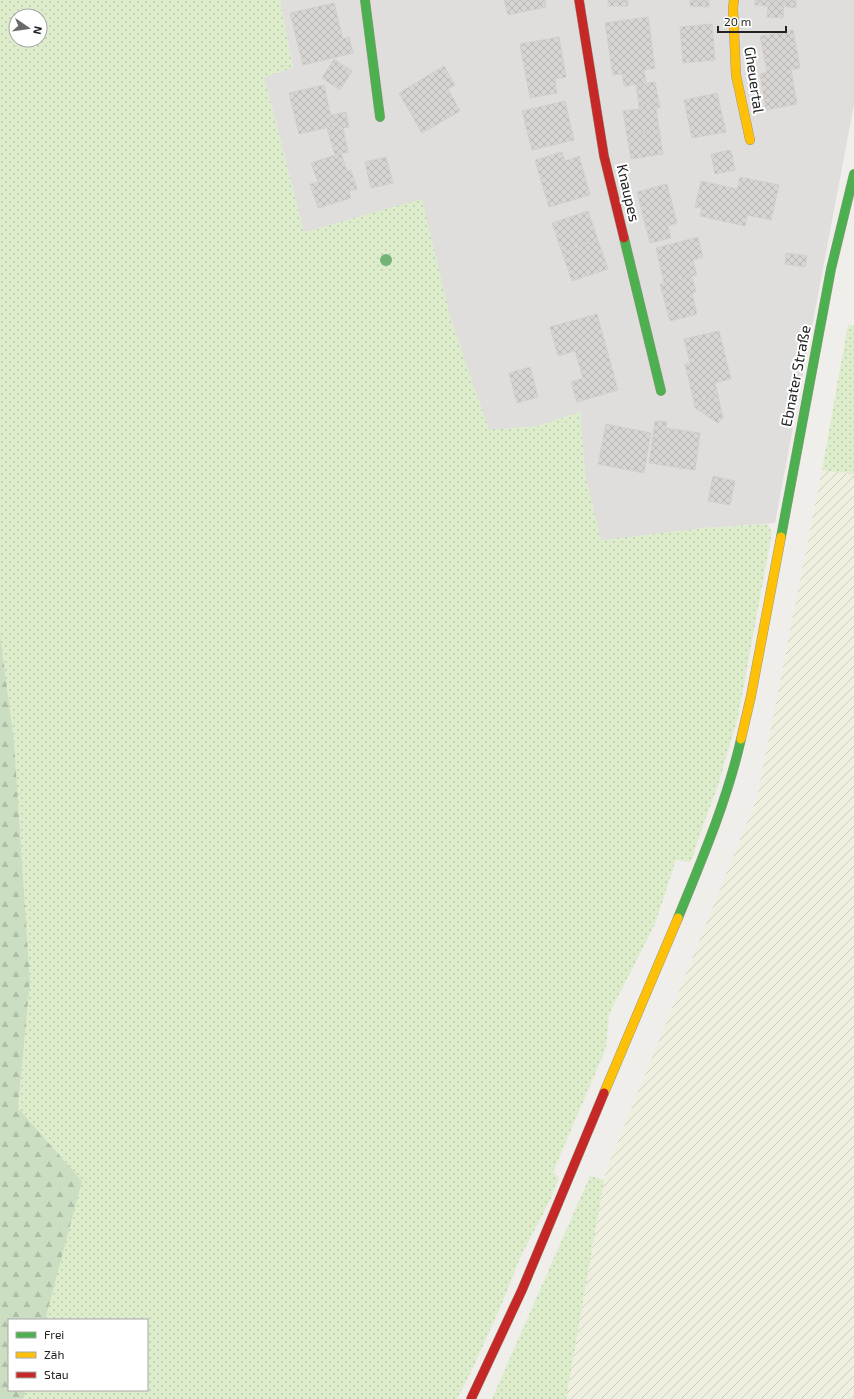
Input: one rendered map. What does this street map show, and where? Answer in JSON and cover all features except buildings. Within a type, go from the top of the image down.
[{"type":"main road","points":[[365,0],[380,117]]},
{"type":"main road","name":"Knaupes","points":[[579,0],[604,156],[661,391]]},
{"type":"main road","name":"Gheuertal","points":[[734,0],[733,8],[736,75],[750,140]]},
{"type":"main road","name":"Ebnater Straße","points":[[471,1399],[522,1290],[712,835],[735,765],[751,696],[831,269],[854,174]]},
{"type":"shaded area","points":[[280,0],[854,0],[854,104],[775,523],[705,528],[601,541],[585,474],[580,412],[538,426],[489,431],[451,320],[304,232],[264,77],[293,67]]},
{"type":"green space","points":[[0,0],[280,0],[293,68],[264,77],[304,232],[422,199],[451,320],[489,430],[538,426],[580,412],[585,474],[601,540],[705,528],[767,524],[772,532],[738,717],[718,785],[691,862],[676,860],[655,924],[609,1014],[606,1048],[553,1172],[559,1178],[550,1200],[521,1256],[500,1308],[457,1399],[17,1399],[20,1391],[148,1391],[148,1319],[41,1319],[82,1181],[18,1108],[30,981],[14,741],[0,634]]},
{"type":"green space","points":[[848,325],[854,326],[854,474],[822,470]]},
{"type":"green space","points":[[822,470],[854,474],[854,1399],[566,1399],[605,1174],[757,798]]},
{"type":"green space","points":[[0,634],[14,741],[30,981],[18,1108],[82,1181],[45,1319],[8,1319],[8,1391],[26,1391],[23,1399],[0,1399]]},
{"type":"green space","points":[[590,1176],[604,1180],[566,1399],[492,1399]]},
{"type":"traffic: fast","points":[[365,0],[380,117]]},
{"type":"traffic: fast","points":[[781,537],[831,269],[854,174]]},
{"type":"traffic: fast","points":[[624,238],[661,391]]},
{"type":"traffic: fast","points":[[678,918],[705,852],[729,785],[741,739]]},
{"type":"traffic: slow","points":[[734,0],[733,8],[736,75],[750,140]]},
{"type":"traffic: slow","points":[[741,739],[751,696],[781,537]]},
{"type":"traffic: slow","points":[[604,1093],[678,918]]},
{"type":"traffic: jam","points":[[579,0],[604,156],[624,238]]},
{"type":"traffic: jam","points":[[471,1399],[522,1290],[604,1093]]}]
